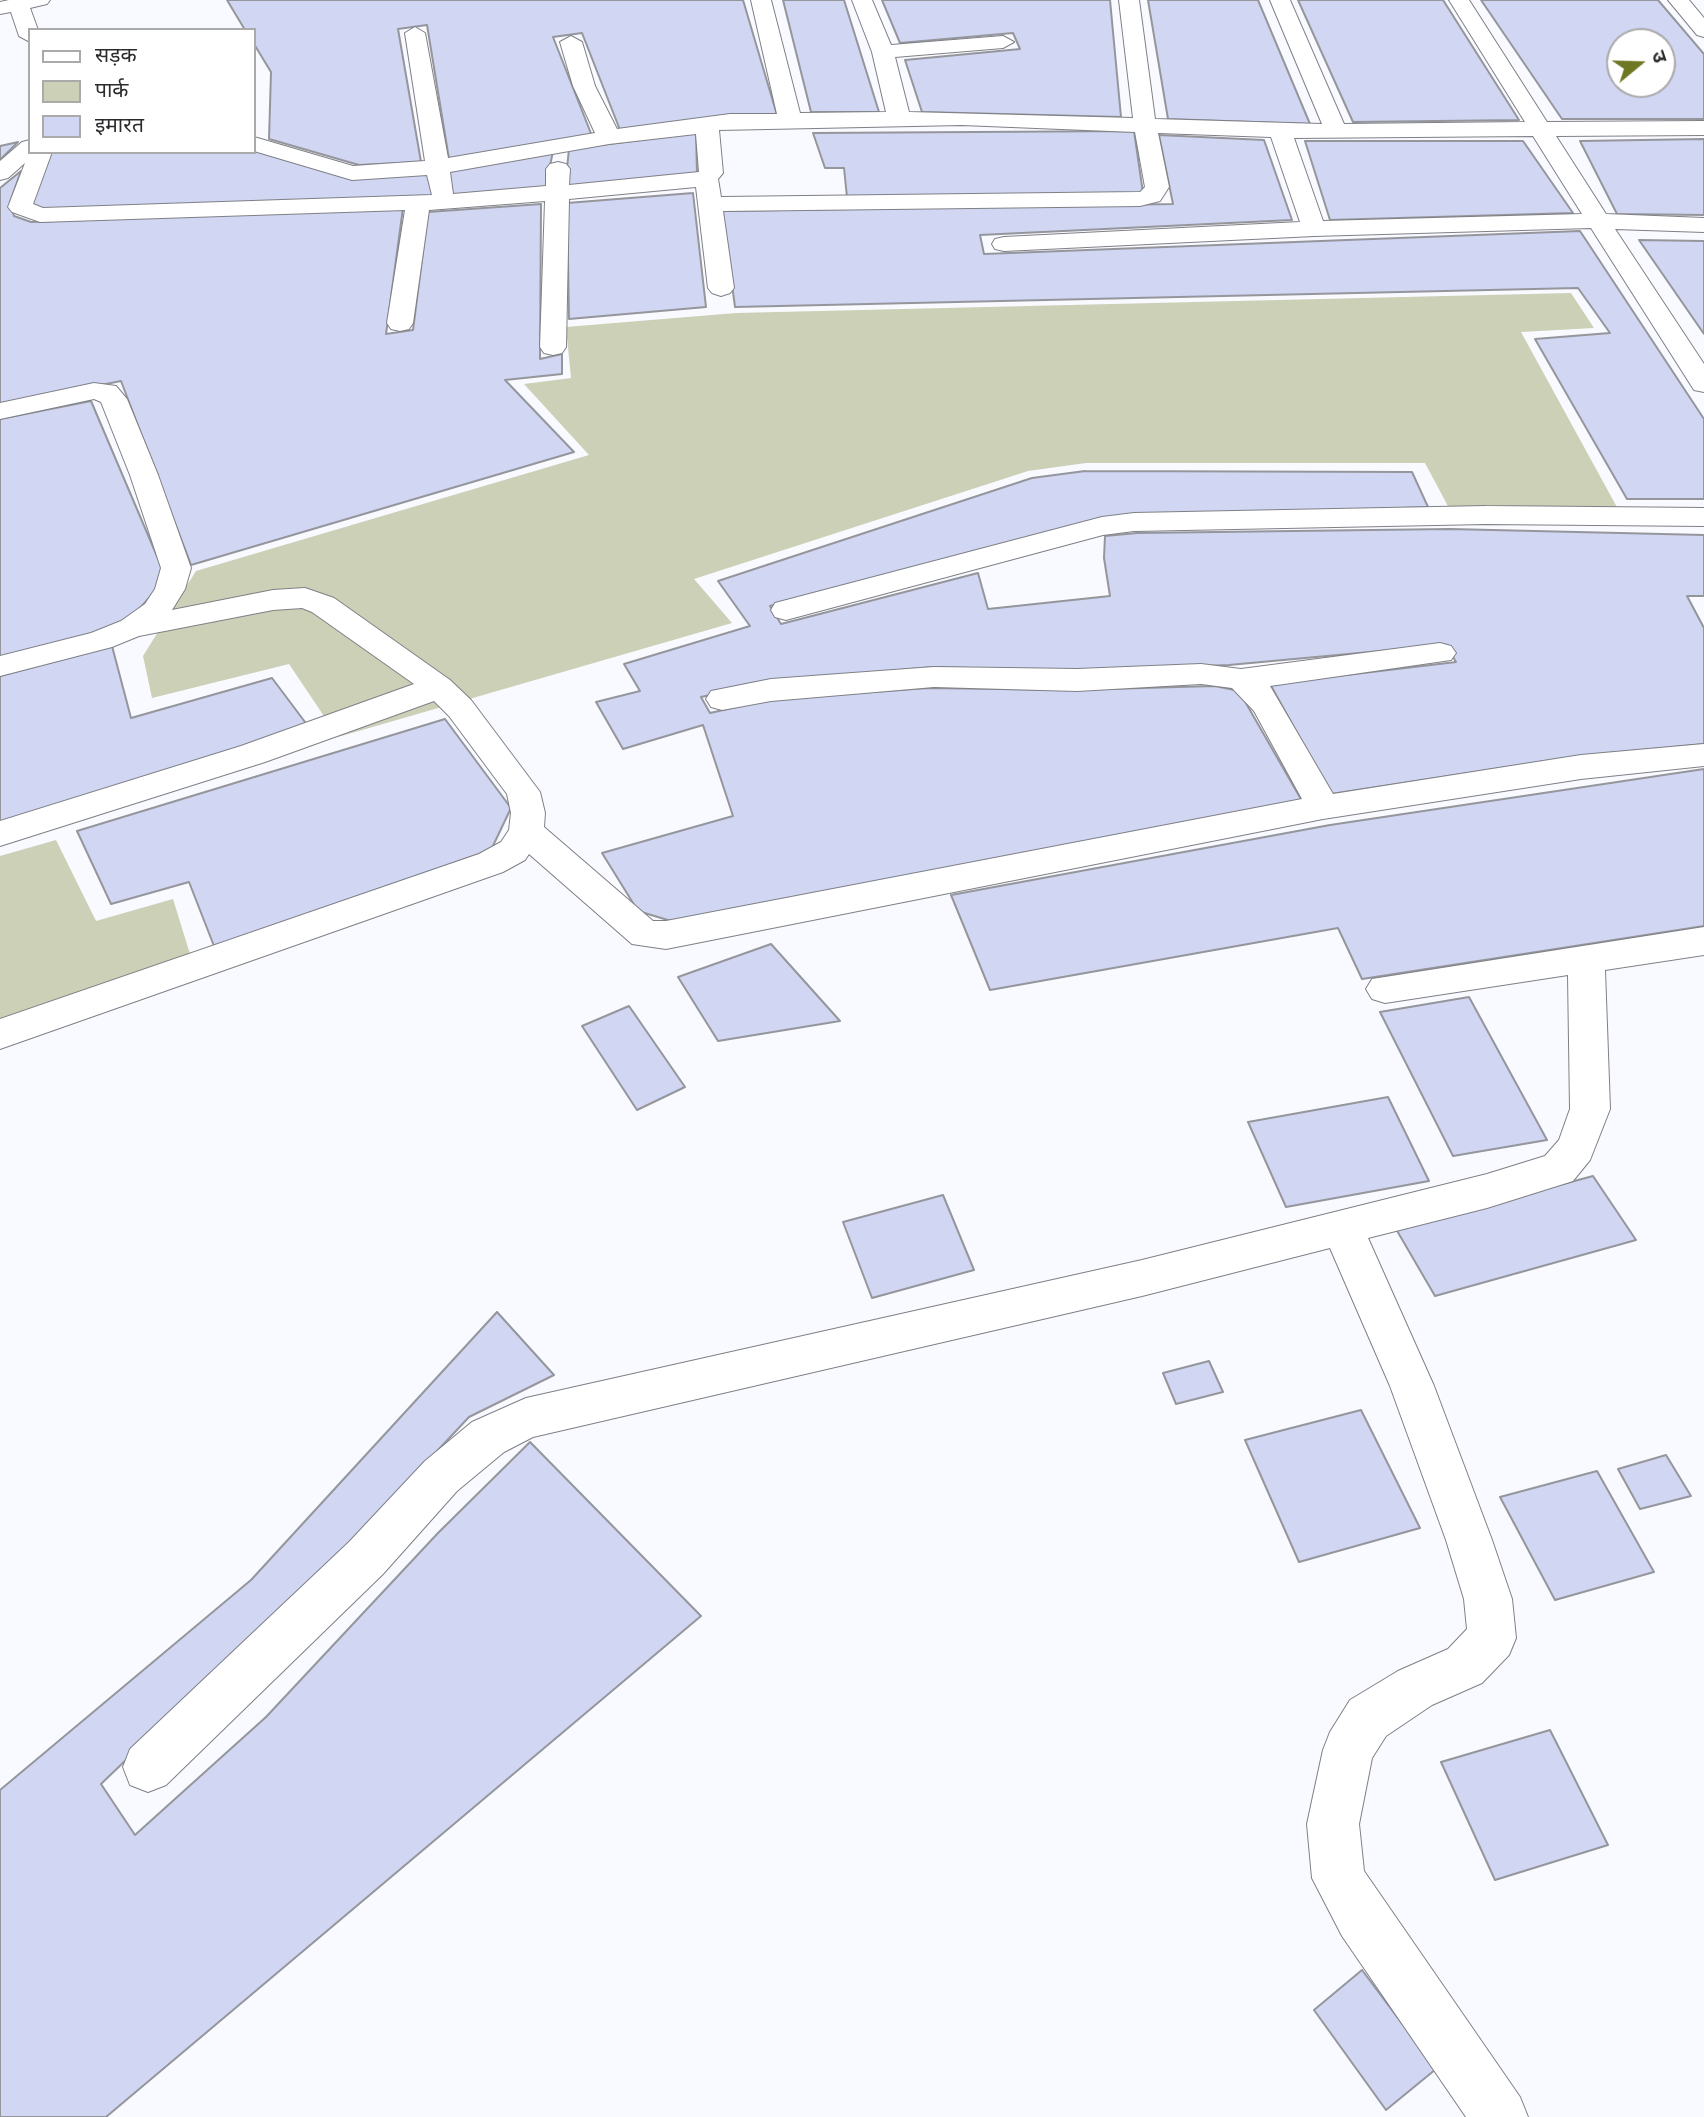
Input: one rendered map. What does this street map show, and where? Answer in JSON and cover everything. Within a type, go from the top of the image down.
[{"type":"street","points":[[761,0],[790,120]]},
{"type":"street","points":[[862,0],[883,52],[899,118]]},
{"type":"street","points":[[709,204],[1140,199],[1152,196],[1157,187],[1145,126],[1129,0]]},
{"type":"street","points":[[1280,0],[1336,131]]},
{"type":"street","points":[[1459,0],[1598,222],[1704,384]]},
{"type":"street","points":[[1678,0],[1704,31]]},
{"type":"street","points":[[20,4],[28,30]]},
{"type":"street","points":[[415,33],[444,202]]},
{"type":"street","points":[[571,42],[584,86],[609,137]]},
{"type":"street","points":[[883,52],[1003,42]]},
{"type":"street","points":[[256,145],[352,173],[436,167],[609,137],[730,121],[899,118],[1015,120],[1280,131],[1704,128]]},
{"type":"street","points":[[707,126],[711,173],[707,178],[709,204],[721,288]]},
{"type":"street","points":[[1280,131],[1314,229]]},
{"type":"street","points":[[0,173],[23,138]]},
{"type":"street","points":[[553,347],[555,194],[560,146]]},
{"type":"street","points":[[40,154],[20,207],[40,215],[444,202],[555,194],[707,178]]},
{"type":"street","points":[[400,323],[418,201]]},
{"type":"street","points":[[1004,244],[1314,229],[1598,222],[1704,225]]},
{"type":"street","points":[[0,411],[94,391],[106,392],[113,399],[144,475],[176,568],[170,589],[156,611],[132,628]]},
{"type":"street","points":[[786,610],[1102,526],[1134,522],[1486,515],[1704,517]]},
{"type":"street","points":[[0,666],[132,628],[273,600],[306,598],[323,605],[439,687],[460,708],[523,792],[528,813],[526,831],[513,850],[491,863],[0,1034]]},
{"type":"street","points":[[722,699],[771,690],[934,677],[1077,680],[1201,674],[1241,679],[1440,653]]},
{"type":"street","points":[[1241,679],[1255,689],[1268,706],[1323,807]]},
{"type":"street","points":[[0,834],[253,754],[439,687]]},
{"type":"street","points":[[526,831],[623,918],[645,933],[666,935],[1323,807],[1581,767],[1704,755]]},
{"type":"street","points":[[1385,989],[1704,941]]},
{"type":"street","points":[[148,1767],[366,1558],[441,1476],[488,1437],[526,1418],[1142,1279],[1487,1191],[1559,1169],[1576,1148],[1590,1109],[1586,959]]},
{"type":"street","points":[[1342,1227],[1412,1386],[1469,1540],[1489,1599],[1492,1638],[1465,1666],[1415,1688],[1368,1718],[1348,1750],[1333,1824],[1338,1878],[1361,1917],[1500,2117]]},
{"type":"green space","points":[[1571,293],[1594,328],[1521,332],[1618,509],[1449,508],[1425,463],[1086,463],[1028,471],[694,579],[732,623],[338,737],[289,664],[152,698],[143,656],[196,571],[589,455],[524,384],[571,378],[566,327],[736,313]]},
{"type":"green space","points":[[56,840],[96,921],[173,899],[190,954],[0,1019],[0,856]]},
{"type":"building","points":[[227,0],[743,0],[777,115],[620,130],[582,33],[553,37],[592,136],[449,159],[427,25],[398,29],[421,162],[359,165],[269,139],[271,72],[256,47],[256,28],[244,28]]},
{"type":"building","points":[[783,0],[844,0],[879,112],[811,112]]},
{"type":"building","points":[[882,0],[1110,0],[1121,117],[922,112],[905,60],[1020,49],[1013,33],[900,43]]},
{"type":"building","points":[[1148,0],[1258,0],[1310,124],[1168,119]]},
{"type":"building","points":[[1298,0],[1443,0],[1519,120],[1353,122]]},
{"type":"building","points":[[1481,0],[1658,0],[1704,54],[1704,119],[1562,119]]},
{"type":"building","points":[[1134,131],[1143,193],[847,197],[844,168],[825,168],[813,133]]},
{"type":"building","points":[[696,133],[697,174],[565,187],[569,149]]},
{"type":"building","points":[[1159,135],[1264,140],[1292,220],[980,235],[984,254],[1580,231],[1704,419],[1704,499],[1627,499],[1535,339],[1610,333],[1578,288],[735,307],[722,211],[1173,204]]},
{"type":"building","points":[[1704,139],[1704,215],[1617,214],[1580,141]]},
{"type":"building","points":[[1305,141],[1523,141],[1573,213],[1330,220]]},
{"type":"building","points":[[18,142],[0,160],[0,146]]},
{"type":"building","points":[[256,150],[349,178],[429,172],[435,198],[45,211],[29,205],[50,154],[256,154]]},
{"type":"building","points":[[553,151],[545,191],[451,199],[444,171]]},
{"type":"building","points":[[21,171],[10,202],[14,216],[31,222],[403,208],[386,334],[413,330],[428,212],[541,204],[540,359],[562,354],[562,374],[505,380],[574,452],[191,565],[121,381],[0,405],[0,188]]},
{"type":"building","points":[[693,193],[706,307],[569,319],[567,203]]},
{"type":"building","points":[[1639,240],[1704,241],[1704,334]]},
{"type":"building","points":[[91,401],[162,568],[159,587],[130,619],[102,632],[0,658],[0,419]]},
{"type":"building","points":[[1085,471],[1412,472],[1428,507],[1098,519],[770,606],[781,624],[978,573],[988,609],[1110,596],[1104,558],[1105,536],[1137,533],[1450,529],[1704,535],[1704,596],[1687,596],[1704,628],[1704,744],[1579,756],[1331,794],[1270,684],[1456,662],[1446,645],[1229,665],[1074,671],[933,667],[775,681],[701,697],[710,713],[772,699],[928,688],[1070,690],[1215,686],[1239,691],[1302,801],[671,921],[638,911],[602,853],[733,816],[703,725],[623,749],[596,702],[640,691],[624,664],[750,626],[718,581],[1032,478]]},
{"type":"building","points":[[112,646],[131,718],[272,678],[308,726],[0,822],[0,676]]},
{"type":"building","points":[[445,719],[511,808],[491,850],[214,946],[189,882],[111,904],[77,831]]},
{"type":"building","points":[[1704,769],[1704,926],[1362,979],[1338,928],[990,990],[951,895],[1330,825]]},
{"type":"building","points":[[771,944],[840,1021],[718,1041],[678,977]]},
{"type":"building","points":[[1469,997],[1547,1140],[1453,1156],[1380,1012]]},
{"type":"building","points":[[629,1006],[685,1087],[637,1110],[582,1026]]},
{"type":"building","points":[[1388,1097],[1429,1181],[1286,1207],[1248,1122]]},
{"type":"building","points":[[1593,1176],[1636,1240],[1435,1296],[1396,1229]]},
{"type":"building","points":[[943,1195],[974,1270],[872,1298],[843,1222]]},
{"type":"building","points":[[497,1312],[554,1375],[469,1417],[347,1547],[101,1784],[135,1835],[266,1717],[438,1533],[530,1442],[701,1616],[106,2117],[0,2117],[0,1790],[251,1580]]},
{"type":"building","points":[[1209,1361],[1223,1392],[1176,1404],[1163,1373]]},
{"type":"building","points":[[1361,1410],[1420,1528],[1299,1562],[1245,1440]]},
{"type":"building","points":[[1666,1455],[1691,1496],[1640,1509],[1618,1469]]},
{"type":"building","points":[[1597,1471],[1654,1572],[1555,1600],[1500,1497]]},
{"type":"building","points":[[1550,1730],[1608,1845],[1495,1880],[1441,1762]]},
{"type":"building","points":[[1362,1970],[1436,2069],[1386,2110],[1314,2010]]}]
